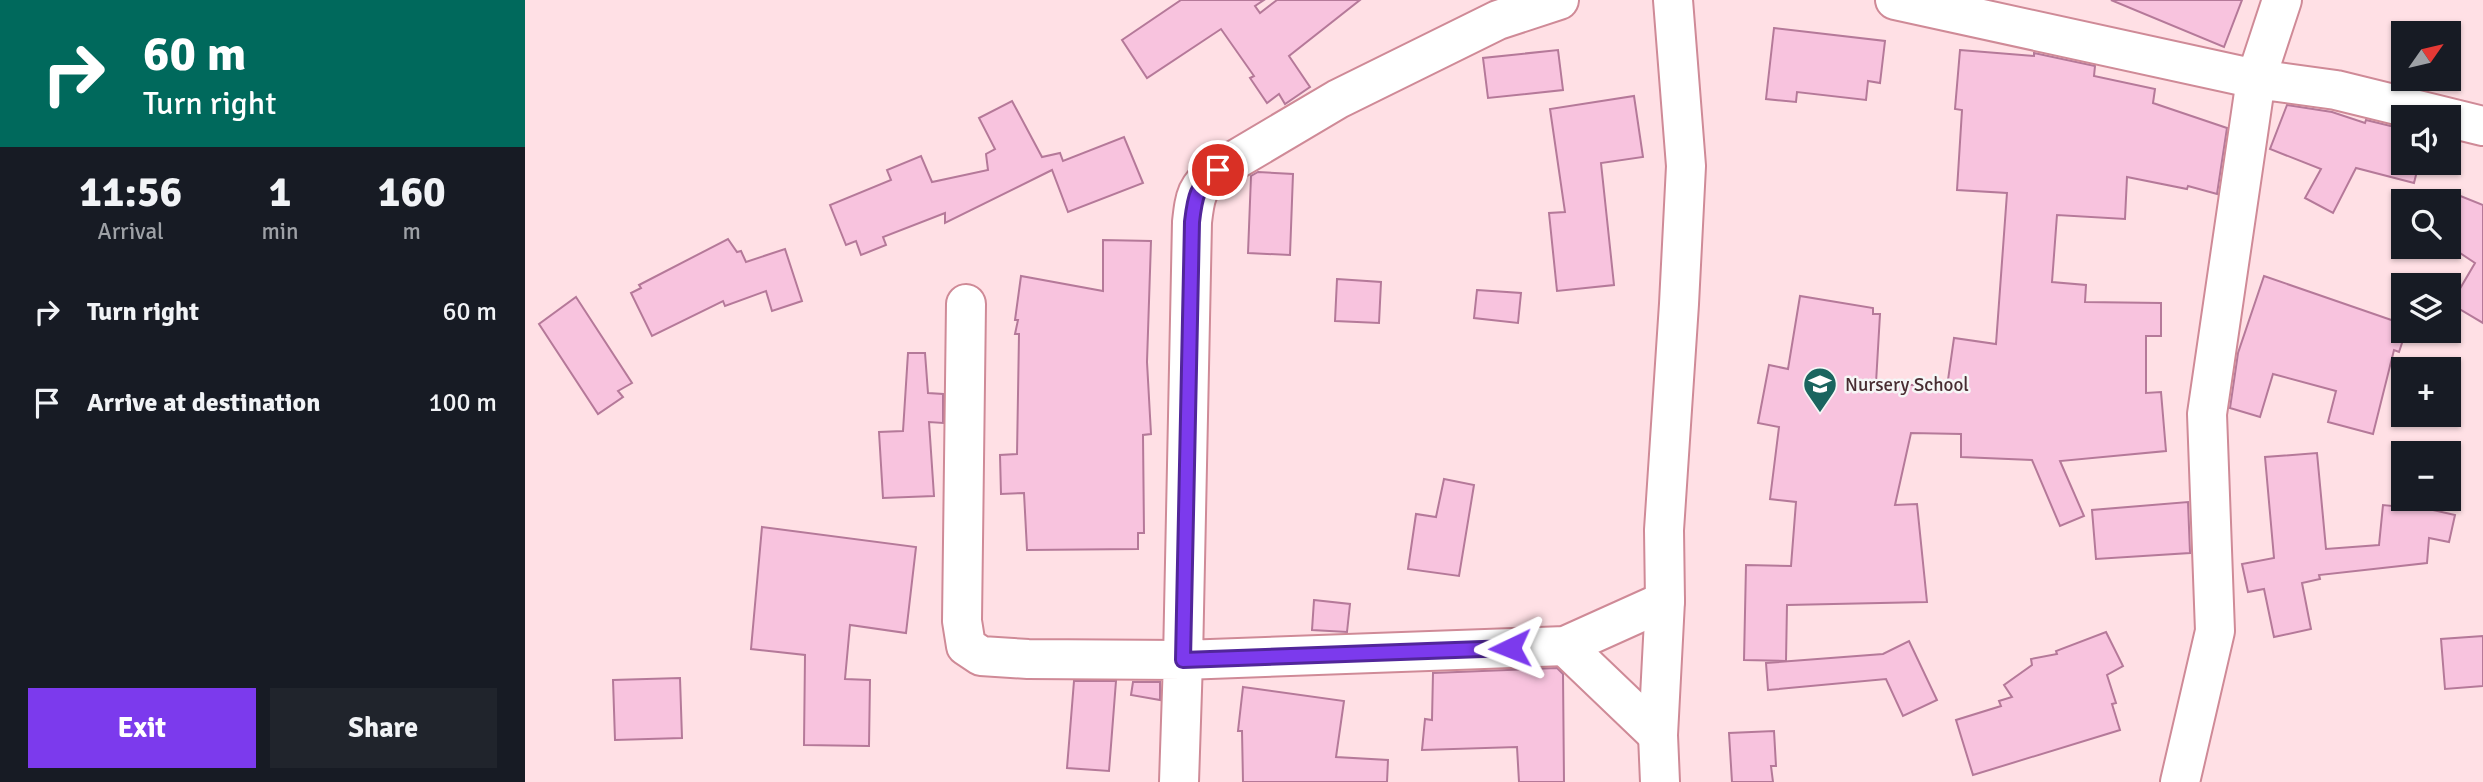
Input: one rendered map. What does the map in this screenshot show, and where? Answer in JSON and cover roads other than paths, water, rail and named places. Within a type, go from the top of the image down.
[{"type":"street","points":[[1179,782],[1192,222],[1195,196],[1204,181],[1218,170],[1338,99],[1498,20],[1559,0]]},
{"type":"street","points":[[1660,782],[1658,735],[1665,601],[1664,530],[1685,166],[1673,0]]},
{"type":"street","points":[[1895,0],[2256,79],[2336,90],[2483,126]]},
{"type":"street","points":[[2180,782],[2215,631],[2207,414],[2256,79],[2282,0]]},
{"type":"street","points":[[966,304],[962,621],[966,646],[981,656],[1183,660],[1565,646],[1665,601]]},
{"type":"street","points":[[1565,646],[1658,735]]},
{"type":"place","name":"Nursery School","points":[[1820,414]]}]
